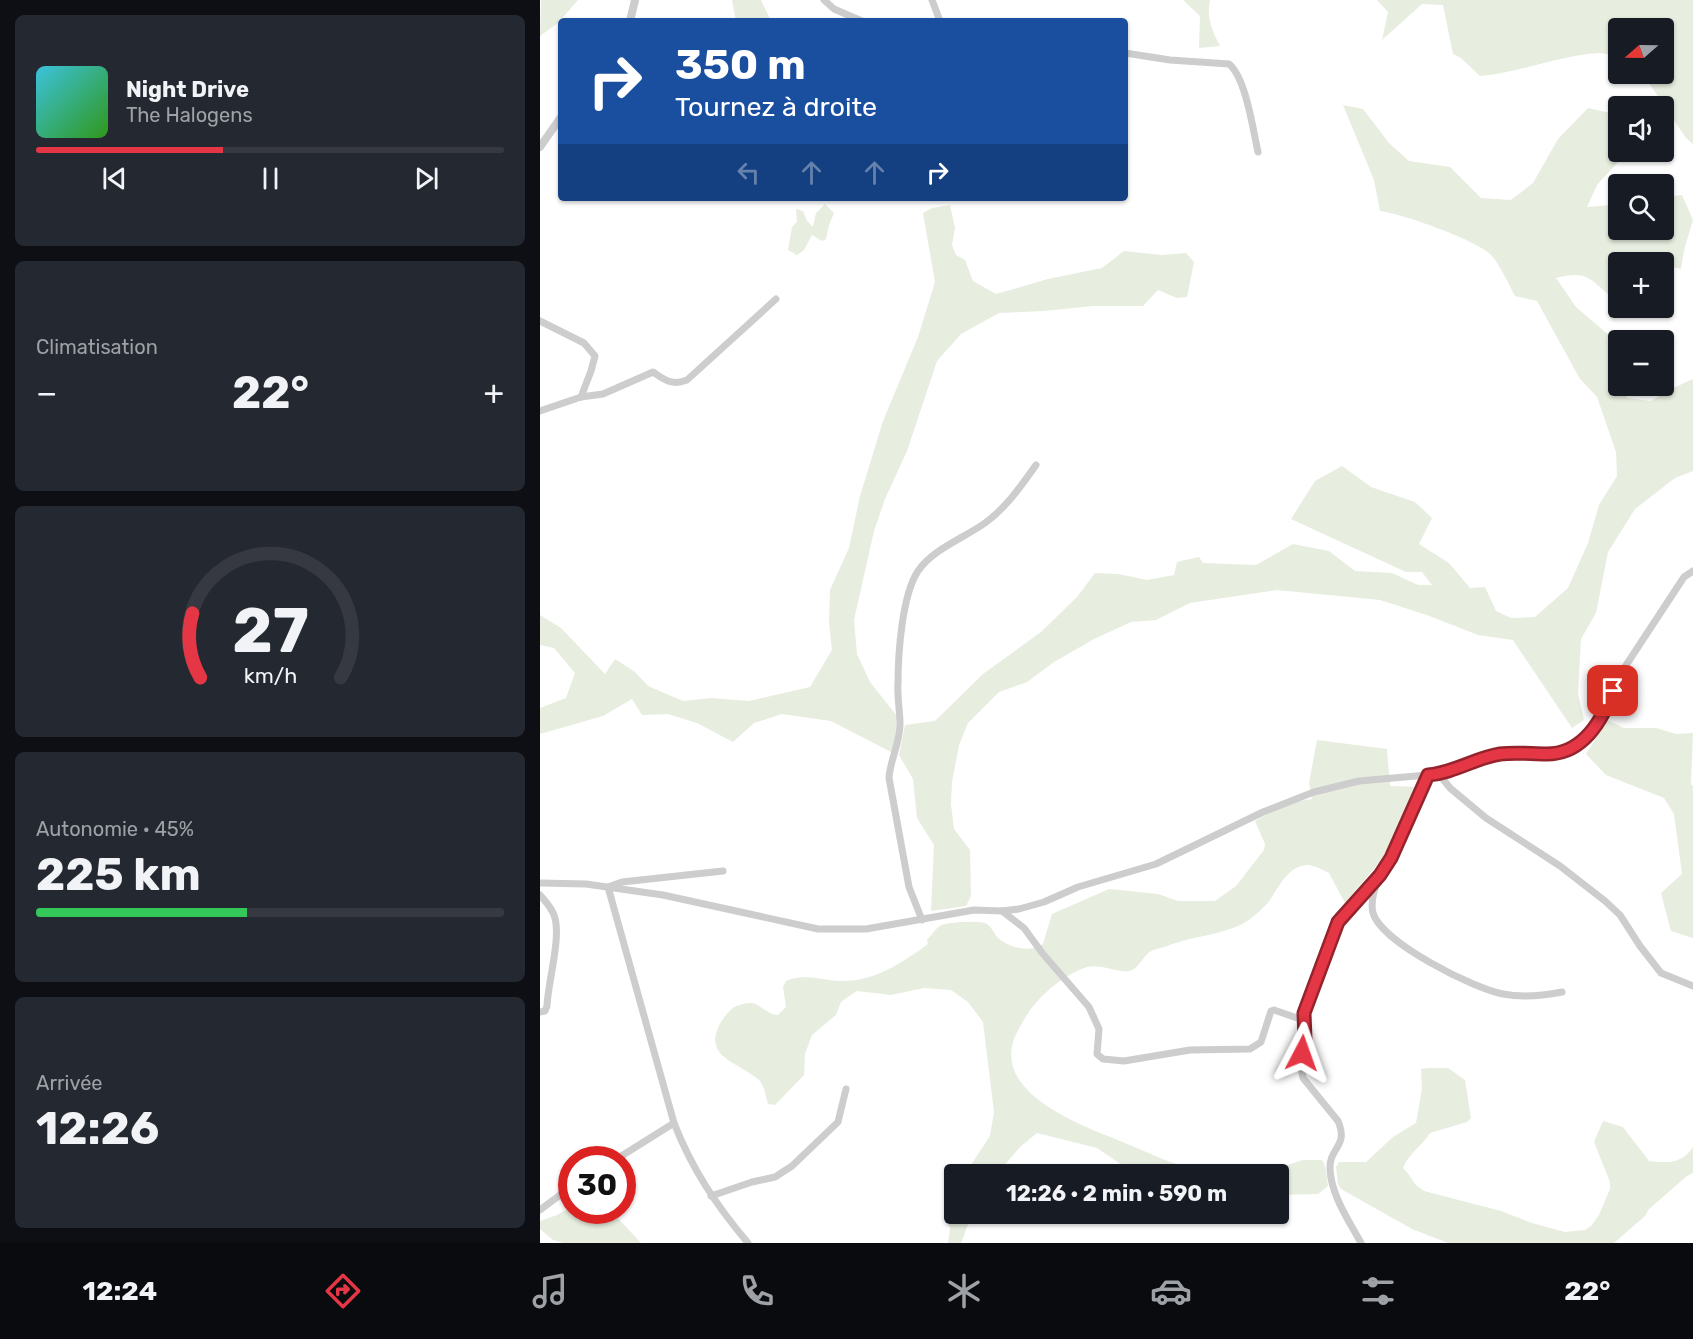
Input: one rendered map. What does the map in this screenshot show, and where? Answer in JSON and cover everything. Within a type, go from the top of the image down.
[{"type":"street","points":[[631,18],[635,0]]},
{"type":"street","points":[[824,0],[834,9],[855,18]]},
{"type":"street","points":[[932,0],[939,18]]},
{"type":"street","points":[[1128,53],[1170,60],[1229,64],[1236,72],[1242,87],[1258,152]]},
{"type":"street","points":[[540,147],[558,121]]},
{"type":"street","points":[[540,411],[581,397],[603,394],[653,372],[670,383],[687,380],[776,299]]},
{"type":"street","points":[[540,321],[584,343],[595,356],[581,397]]},
{"type":"street","points":[[922,920],[909,887],[889,778],[890,764],[900,725],[898,682],[906,606],[918,570],[931,558],[1000,511],[1036,465]]},
{"type":"street","points":[[540,883],[608,887],[663,895],[818,928],[866,929],[974,910],[1018,909],[1044,902],[1078,887],[1156,864],[1263,812],[1314,792],[1359,781],[1439,774],[1500,754],[1559,754],[1582,743],[1609,702],[1617,679],[1683,577],[1693,571]]},
{"type":"street","points":[[1439,774],[1450,788],[1479,813],[1560,866],[1620,915],[1661,973],[1693,986]]},
{"type":"street","points":[[1428,775],[1402,834],[1380,875],[1372,903],[1376,919],[1393,937],[1422,959],[1461,980],[1500,994],[1534,997],[1562,992]]},
{"type":"street","points":[[608,887],[622,882],[723,871]]},
{"type":"street","points":[[1361,1243],[1344,1212],[1331,1175],[1332,1155],[1342,1138],[1341,1128],[1338,1121],[1303,1078],[1300,1062],[1305,1034],[1303,1020],[1306,1008],[1338,922],[1380,875]]},
{"type":"street","points":[[608,887],[674,1123],[695,1171],[711,1196],[748,1243]]},
{"type":"street","points":[[540,895],[555,916],[556,932],[547,1006],[545,1011],[540,1012]]},
{"type":"street","points":[[1002,911],[1024,928],[1043,954],[1089,1007],[1099,1029],[1097,1054],[1103,1059],[1124,1061],[1190,1050],[1250,1049],[1261,1042],[1271,1011],[1303,1020]]},
{"type":"street","points":[[711,1196],[775,1177],[792,1166],[838,1122],[846,1089]]},
{"type":"street","points":[[636,1147],[674,1123]]},
{"type":"street","points":[[540,1210],[558,1196]]},
{"type":"shaded area","points":[[541,0],[578,0],[562,18],[558,18],[558,23],[540,36]]},
{"type":"shaded area","points":[[732,0],[761,0],[770,18],[735,18]]},
{"type":"shaded area","points":[[1183,0],[1210,0],[1211,24],[1220,46],[1199,48],[1200,16]]},
{"type":"shaded area","points":[[1377,0],[1693,0],[1693,144],[1674,120],[1674,96],[1658,96],[1650,84],[1674,84],[1674,18],[1608,18],[1608,54],[1585,54],[1480,76],[1461,58],[1453,54],[1443,5],[1422,4],[1382,40],[1388,12]]},
{"type":"shaded area","points":[[1343,105],[1363,109],[1389,143],[1409,161],[1450,167],[1481,198],[1511,200],[1533,183],[1558,139],[1588,108],[1608,113],[1608,162],[1618,162],[1597,185],[1587,207],[1608,205],[1608,240],[1674,240],[1674,196],[1682,195],[1693,220],[1681,269],[1674,267],[1674,252],[1608,252],[1608,294],[1585,277],[1568,275],[1556,278],[1576,307],[1608,334],[1608,396],[1627,396],[1627,398],[1651,401],[1659,396],[1674,396],[1674,388],[1693,379],[1693,471],[1675,478],[1635,509],[1608,552],[1596,613],[1581,639],[1578,694],[1584,720],[1572,728],[1513,640],[1478,635],[1380,600],[1277,590],[1190,603],[1156,620],[1131,622],[1094,639],[1054,662],[1027,682],[999,692],[968,723],[959,745],[952,782],[951,804],[954,829],[970,850],[971,896],[966,906],[931,911],[934,845],[917,818],[913,779],[899,755],[905,725],[935,721],[983,674],[1041,632],[1077,597],[1095,573],[1118,574],[1147,580],[1174,575],[1177,562],[1199,557],[1203,563],[1256,565],[1293,544],[1329,551],[1355,571],[1392,573],[1418,585],[1432,585],[1422,572],[1406,572],[1291,519],[1315,481],[1342,466],[1371,487],[1415,502],[1432,518],[1419,544],[1449,563],[1470,588],[1485,587],[1496,611],[1511,618],[1535,617],[1568,588],[1588,543],[1599,505],[1617,476],[1616,452],[1597,397],[1580,379],[1537,301],[1515,296],[1492,256],[1472,243],[1439,229],[1380,211],[1374,180]]},
{"type":"shaded area","points":[[825,204],[834,213],[826,239],[822,241],[812,235],[804,250],[797,255],[788,250],[792,227],[797,222],[796,209],[803,211],[807,221],[813,227],[816,213]]},
{"type":"shaded area","points":[[950,205],[955,228],[952,245],[956,255],[965,260],[973,281],[996,294],[1048,279],[1102,268],[1124,251],[1162,255],[1186,253],[1194,262],[1187,297],[1177,298],[1158,290],[1143,306],[1093,306],[999,313],[961,334],[937,361],[907,451],[885,499],[874,531],[854,620],[857,654],[870,682],[897,716],[895,739],[891,752],[831,721],[782,714],[754,723],[733,742],[697,723],[668,714],[642,715],[632,699],[603,716],[540,734],[540,708],[566,698],[575,673],[554,648],[540,645],[540,615],[561,628],[605,674],[615,659],[635,672],[648,686],[683,701],[711,698],[749,701],[810,687],[832,650],[829,623],[830,590],[849,548],[860,496],[883,421],[918,337],[935,282],[923,213],[932,208]]},
{"type":"shaded area","points":[[1607,720],[1624,728],[1656,728],[1676,734],[1693,733],[1691,784],[1693,786],[1693,938],[1671,931],[1661,893],[1682,874],[1674,814],[1664,798],[1606,775],[1586,754]]},
{"type":"shaded area","points":[[1317,740],[1387,749],[1390,786],[1419,787],[1387,853],[1345,903],[1329,873],[1308,865],[1301,866],[1289,874],[1267,904],[1242,924],[1153,950],[1132,970],[1123,971],[1093,966],[1069,975],[1052,987],[1030,1010],[1014,1039],[1012,1064],[1019,1080],[1032,1095],[1067,1118],[1178,1164],[1122,1164],[1097,1148],[1037,1133],[1020,1147],[1006,1164],[972,1164],[990,1136],[994,1112],[983,1022],[968,1002],[951,990],[924,988],[891,995],[857,991],[852,994],[841,1002],[836,1015],[812,1035],[805,1054],[804,1075],[775,1105],[768,1104],[758,1079],[723,1056],[718,1049],[715,1041],[717,1031],[726,1015],[737,1006],[753,1003],[778,1015],[786,1007],[783,987],[786,981],[806,977],[840,981],[876,975],[898,964],[928,944],[927,940],[936,929],[949,923],[987,924],[998,938],[1008,944],[1026,949],[1043,944],[1052,914],[1109,889],[1158,894],[1178,901],[1215,901],[1236,886],[1264,850],[1265,844],[1255,821],[1286,803],[1312,799],[1309,783]]},
{"type":"shaded area","points":[[1448,1068],[1465,1080],[1471,1118],[1467,1122],[1430,1133],[1405,1163],[1403,1168],[1416,1185],[1424,1191],[1501,1211],[1565,1232],[1585,1230],[1599,1215],[1610,1189],[1610,1182],[1594,1142],[1603,1121],[1623,1127],[1649,1161],[1674,1161],[1684,1157],[1693,1147],[1693,1173],[1649,1209],[1645,1216],[1614,1243],[1448,1243],[1412,1229],[1341,1189],[1338,1184],[1336,1167],[1339,1162],[1366,1162],[1393,1137],[1416,1123],[1422,1089],[1421,1069]]},
{"type":"shaded area","points":[[1303,1160],[1322,1160],[1328,1186],[1318,1194],[1289,1195],[1289,1164]]},
{"type":"shaded area","points":[[557,1215],[558,1224],[623,1224],[641,1243],[563,1243],[553,1240],[540,1229],[540,1221]]},
{"type":"shaded area","points":[[948,1224],[968,1224],[961,1243],[948,1243],[950,1228]]},
{"type":"route","points":[[1302,1053],[1305,1040],[1304,1013],[1338,922],[1344,912],[1380,875],[1391,858],[1428,775],[1439,774],[1500,754],[1559,754],[1571,749],[1582,743],[1593,729],[1613,691]]}]
